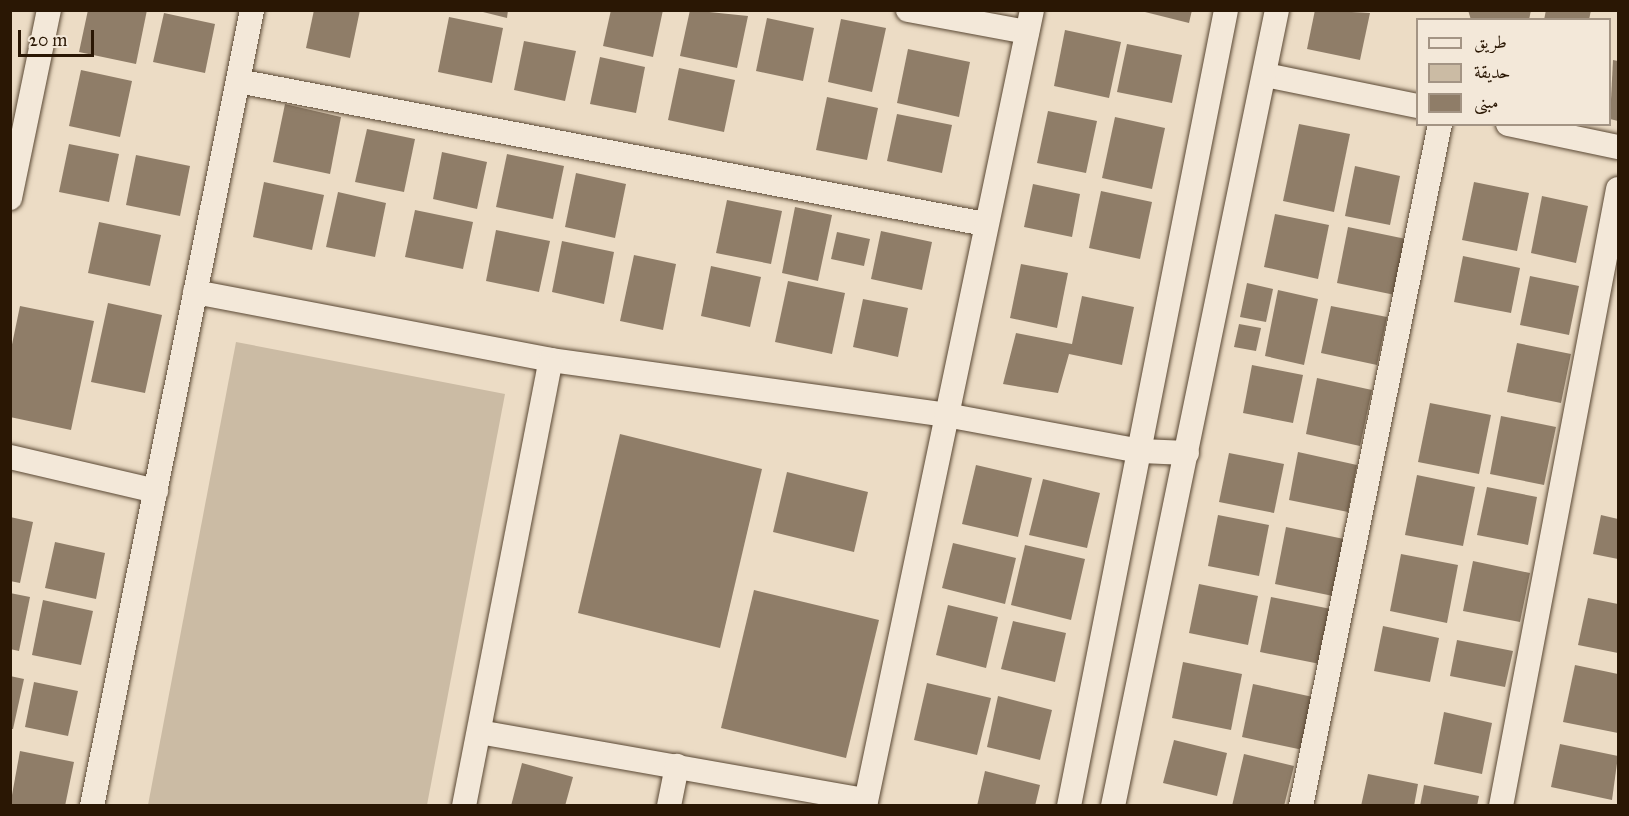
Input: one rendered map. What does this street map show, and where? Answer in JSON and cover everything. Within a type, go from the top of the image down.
[{"type":"street","points":[[10,198],[49,10]]},
{"type":"street","points":[[92,806],[252,10]]},
{"type":"street","points":[[479,732],[677,766],[866,803],[985,224],[1030,21],[908,10]]},
{"type":"street","points":[[1069,806],[1141,451],[1226,10]]},
{"type":"street","points":[[1113,806],[1277,10]]},
{"type":"street","points":[[1264,75],[1416,106]]},
{"type":"street","points":[[238,81],[985,224]]},
{"type":"street","points":[[1301,806],[1440,126]]},
{"type":"street","points":[[1518,126],[1618,147]]},
{"type":"street","points":[[1501,806],[1618,189]]},
{"type":"street","points":[[195,292],[551,360],[946,415],[1141,451],[1186,453]]},
{"type":"street","points":[[464,806],[551,360]]},
{"type":"street","points":[[10,457],[156,491]]},
{"type":"street","points":[[669,806],[677,766]]},
{"type":"green space","points":[[236,342],[505,394],[427,805],[148,805]]},
{"type":"building","points":[[88,10],[147,10],[136,64],[79,52]]},
{"type":"building","points":[[314,10],[360,10],[350,58],[306,48]]},
{"type":"building","points":[[475,10],[508,10],[507,18]]},
{"type":"building","points":[[611,10],[663,10],[653,57],[603,46]]},
{"type":"building","points":[[690,10],[748,16],[737,68],[680,56]]},
{"type":"building","points":[[1137,10],[1192,10],[1189,23]]},
{"type":"building","points":[[1315,10],[1370,13],[1360,60],[1307,49]]},
{"type":"building","points":[[1468,10],[1531,10],[1529,18],[1470,18]]},
{"type":"building","points":[[1546,10],[1591,10],[1589,18],[1544,18]]},
{"type":"building","points":[[164,13],[215,24],[205,73],[153,62]]},
{"type":"building","points":[[449,17],[503,28],[492,83],[438,72]]},
{"type":"building","points":[[767,18],[814,28],[803,81],[756,71]]},
{"type":"building","points":[[841,19],[886,28],[872,92],[828,82]]},
{"type":"building","points":[[1065,30],[1121,42],[1109,98],[1054,86]]},
{"type":"building","points":[[524,41],[576,51],[565,101],[514,90]]},
{"type":"building","points":[[1127,44],[1182,55],[1172,103],[1117,92]]},
{"type":"building","points":[[908,49],[970,62],[959,117],[897,103]]},
{"type":"building","points":[[600,57],[645,67],[636,113],[590,104]]},
{"type":"building","points":[[1613,60],[1618,61],[1618,121],[1611,119]]},
{"type":"building","points":[[679,68],[735,80],[724,132],[668,120]]},
{"type":"building","points":[[81,70],[132,81],[120,137],[69,126]]},
{"type":"building","points":[[827,97],[878,108],[867,160],[816,150]]},
{"type":"building","points":[[285,104],[341,117],[330,174],[273,162]]},
{"type":"building","points":[[1048,111],[1097,121],[1086,173],[1037,163]]},
{"type":"building","points":[[897,114],[952,125],[942,173],[887,161]]},
{"type":"building","points":[[1115,117],[1165,128],[1152,189],[1102,178]]},
{"type":"building","points":[[1299,124],[1350,134],[1334,212],[1283,201]]},
{"type":"building","points":[[367,129],[415,139],[404,192],[355,182]]},
{"type":"building","points":[[69,144],[119,154],[109,202],[59,192]]},
{"type":"building","points":[[442,152],[487,162],[477,209],[433,199]]},
{"type":"building","points":[[507,154],[564,166],[553,219],[496,207]]},
{"type":"building","points":[[136,155],[190,166],[180,216],[126,205]]},
{"type":"building","points":[[1355,166],[1400,176],[1390,225],[1345,216]]},
{"type":"building","points":[[576,173],[626,184],[615,238],[565,227]]},
{"type":"building","points":[[264,182],[324,195],[312,250],[253,237]]},
{"type":"building","points":[[1474,182],[1529,193],[1517,251],[1462,240]]},
{"type":"building","points":[[1033,184],[1080,194],[1072,237],[1024,227]]},
{"type":"building","points":[[1101,191],[1152,202],[1140,259],[1089,248]]},
{"type":"building","points":[[338,192],[386,203],[375,257],[326,247]]},
{"type":"building","points":[[1542,196],[1588,206],[1576,263],[1531,253]]},
{"type":"building","points":[[727,200],[782,211],[771,264],[716,253]]},
{"type":"building","points":[[795,207],[832,215],[818,281],[782,273]]},
{"type":"building","points":[[415,210],[473,222],[463,269],[405,257]]},
{"type":"building","points":[[1275,214],[1329,225],[1318,279],[1264,267]]},
{"type":"building","points":[[99,222],[161,235],[150,286],[88,273]]},
{"type":"building","points":[[1348,227],[1406,239],[1395,295],[1337,283]]},
{"type":"building","points":[[496,230],[550,241],[539,292],[486,281]]},
{"type":"building","points":[[881,231],[932,242],[922,290],[871,279]]},
{"type":"building","points":[[837,232],[870,239],[864,266],[831,259]]},
{"type":"building","points":[[562,241],[614,252],[604,304],[552,292]]},
{"type":"building","points":[[634,255],[676,264],[663,330],[620,321]]},
{"type":"building","points":[[1463,256],[1520,268],[1511,313],[1454,302]]},
{"type":"building","points":[[1021,264],[1068,273],[1057,328],[1010,318]]},
{"type":"building","points":[[711,266],[761,277],[750,327],[701,316]]},
{"type":"building","points":[[1530,276],[1579,286],[1569,335],[1520,325]]},
{"type":"building","points":[[788,281],[845,293],[832,354],[775,342]]},
{"type":"building","points":[[1247,283],[1273,289],[1266,322],[1240,317]]},
{"type":"building","points":[[1278,290],[1318,299],[1304,365],[1265,356]]},
{"type":"building","points":[[1082,296],[1134,307],[1122,365],[1069,354],[1058,393],[1003,384],[1016,333],[1072,344]]},
{"type":"building","points":[[863,299],[908,308],[898,357],[853,347]]},
{"type":"building","points":[[108,303],[162,315],[145,393],[91,382]]},
{"type":"building","points":[[20,306],[94,321],[71,430],[10,417],[10,354]]},
{"type":"building","points":[[1331,306],[1387,317],[1377,365],[1321,353]]},
{"type":"building","points":[[1239,324],[1261,328],[1256,351],[1234,347]]},
{"type":"building","points":[[1517,343],[1571,354],[1561,403],[1507,392]]},
{"type":"building","points":[[1252,365],[1303,375],[1293,423],[1243,413]]},
{"type":"building","points":[[1317,378],[1372,390],[1360,446],[1306,434]]},
{"type":"building","points":[[1430,403],[1491,415],[1479,474],[1418,462]]},
{"type":"building","points":[[1501,416],[1556,427],[1544,485],[1490,474]]},
{"type":"building","points":[[620,434],[762,469],[720,648],[578,613]]},
{"type":"building","points":[[1298,452],[1357,465],[1348,512],[1289,500]]},
{"type":"building","points":[[1229,453],[1284,464],[1274,513],[1219,502]]},
{"type":"building","points":[[976,465],[1032,478],[1018,537],[962,524]]},
{"type":"building","points":[[787,472],[868,492],[854,552],[773,532]]},
{"type":"building","points":[[1417,475],[1475,487],[1463,546],[1405,535]]},
{"type":"building","points":[[1043,479],[1100,493],[1087,548],[1029,535]]},
{"type":"building","points":[[1487,487],[1537,497],[1528,545],[1477,535]]},
{"type":"building","points":[[1218,515],[1269,525],[1259,576],[1208,566]]},
{"type":"building","points":[[1601,515],[1618,519],[1618,559],[1593,554]]},
{"type":"building","points":[[10,517],[33,522],[20,583],[10,581]]},
{"type":"building","points":[[1286,527],[1344,539],[1333,596],[1275,584]]},
{"type":"building","points":[[55,542],[105,553],[96,599],[45,588]]},
{"type":"building","points":[[953,543],[1016,558],[1005,604],[942,588]]},
{"type":"building","points":[[1025,545],[1085,559],[1071,620],[1011,605]]},
{"type":"building","points":[[1401,554],[1458,565],[1447,623],[1390,611]]},
{"type":"building","points":[[1473,561],[1530,573],[1520,622],[1463,611]]},
{"type":"building","points":[[1199,584],[1258,596],[1248,645],[1189,633]]},
{"type":"building","points":[[754,590],[879,620],[846,758],[721,728]]},
{"type":"building","points":[[10,593],[30,597],[19,651],[10,649]]},
{"type":"building","points":[[1271,597],[1331,609],[1320,664],[1260,652]]},
{"type":"building","points":[[1588,598],[1618,604],[1618,653],[1578,645]]},
{"type":"building","points":[[43,600],[93,611],[81,665],[32,655]]},
{"type":"building","points":[[948,605],[998,617],[986,668],[936,655]]},
{"type":"building","points":[[1013,621],[1066,633],[1055,682],[1001,669]]},
{"type":"building","points":[[1383,626],[1439,638],[1430,682],[1374,671]]},
{"type":"building","points":[[1457,640],[1513,651],[1505,687],[1450,676]]},
{"type":"building","points":[[1183,662],[1242,674],[1231,730],[1172,718]]},
{"type":"building","points":[[1575,665],[1618,674],[1618,733],[1563,722]]},
{"type":"building","points":[[10,676],[24,679],[13,729],[10,729]]},
{"type":"building","points":[[34,682],[78,691],[68,736],[25,727]]},
{"type":"building","points":[[927,683],[991,698],[977,755],[914,740]]},
{"type":"building","points":[[1253,684],[1313,697],[1303,750],[1242,737]]},
{"type":"building","points":[[998,696],[1052,710],[1040,760],[987,747]]},
{"type":"building","points":[[1444,712],[1492,723],[1482,774],[1434,764]]},
{"type":"building","points":[[1174,740],[1227,753],[1217,796],[1163,783]]},
{"type":"building","points":[[1560,744],[1618,756],[1612,800],[1551,787]]},
{"type":"building","points":[[20,751],[74,762],[65,806],[10,806]]},
{"type":"building","points":[[1244,754],[1294,766],[1284,806],[1232,806]]},
{"type":"building","points":[[522,763],[573,777],[565,806],[511,806]]},
{"type":"building","points":[[985,771],[1040,785],[1035,806],[977,806]]},
{"type":"building","points":[[1368,774],[1418,784],[1414,806],[1361,806]]},
{"type":"building","points":[[1424,785],[1479,796],[1477,806],[1420,806]]}]
